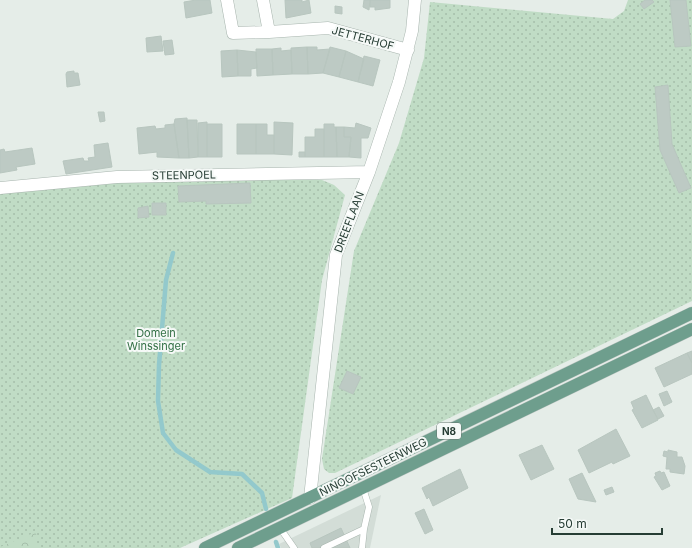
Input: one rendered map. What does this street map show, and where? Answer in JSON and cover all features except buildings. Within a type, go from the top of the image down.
[{"type":"main road","name":"NINOOFSESTEENWEG","points":[[206,548],[692,313]]},
{"type":"main road","name":"NINOOFSESTEENWEG","points":[[238,548],[692,329]]},
{"type":"street","name":"JETTERHOF","points":[[227,0],[233,33],[328,28],[408,50]]},
{"type":"street","points":[[263,0],[269,32]]},
{"type":"street","name":"DREEFLAAN","points":[[310,498],[336,255],[369,172],[408,50],[415,0]]},
{"type":"street","name":"STEENPOEL","points":[[0,188],[118,177],[369,172]]},
{"type":"lane","points":[[362,548],[364,529],[370,507],[363,488]]},
{"type":"lane","points":[[280,528],[294,548]]},
{"type":"lane","points":[[324,548],[364,529]]},
{"type":"shaded area","points":[[381,495],[370,548],[281,548],[279,544]]},
{"type":"green space","points":[[628,0],[692,0],[692,301],[335,473],[329,473],[324,469],[322,459],[354,251],[399,143],[424,58],[430,2],[613,19],[624,11]]},
{"type":"green space","name":"Domein Winssinger","points":[[322,180],[334,185],[345,195],[322,280],[292,498],[180,548],[0,548],[0,194],[97,182]]},
{"type":"green space","points":[[36,532],[37,548],[0,548],[0,547]]},
{"type":"waterway","points":[[173,253],[166,280],[159,365],[158,401],[163,433],[176,450],[210,472],[242,474],[262,493],[266,509]]},
{"type":"waterway","points":[[276,542],[278,548]]}]
